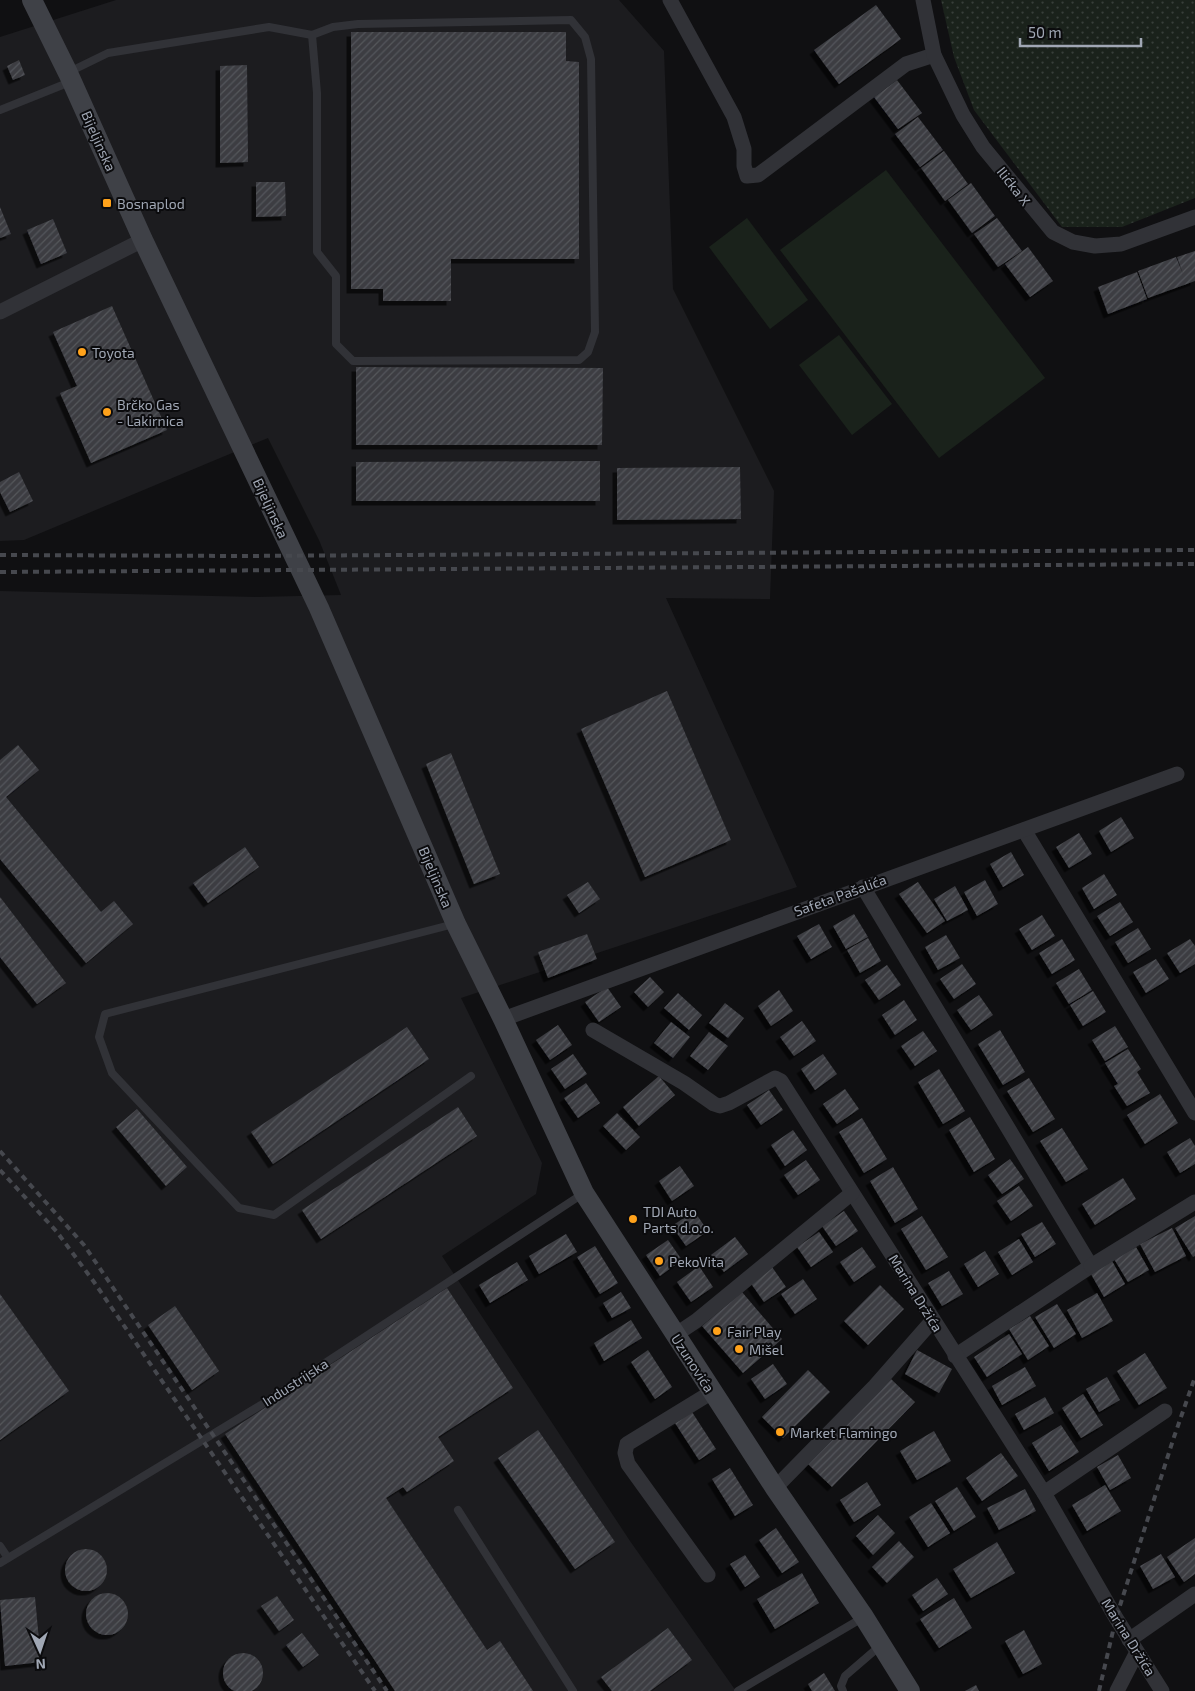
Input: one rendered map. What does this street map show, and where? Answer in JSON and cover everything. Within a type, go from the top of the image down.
[{"type":"main road","name":"Bijeljinska","points":[[38,1],[143,240],[318,608],[456,924],[503,1018]]},
{"type":"main road","name":"Uzunovića","points":[[503,1018],[584,1193],[674,1335],[775,1488],[864,1617],[910,1691]]},
{"type":"street","points":[[670,0],[734,117],[744,149],[744,166],[747,176],[758,175],[906,64],[934,55]]},
{"type":"street","name":"Ilićka X","points":[[923,0],[934,55],[962,116],[983,147],[1053,232],[1073,242],[1095,246],[1121,244],[1195,217]]},
{"type":"street","points":[[0,312],[143,240]]},
{"type":"street","name":"Safeta Pašalića","points":[[503,1018],[1177,774]]},
{"type":"street","points":[[1024,830],[1195,1113]]},
{"type":"street","points":[[863,887],[1091,1266]]},
{"type":"street","name":"Marina Držića","points":[[593,1030],[720,1106],[730,1103],[775,1078],[781,1081],[1044,1494],[1133,1646],[1162,1691]]},
{"type":"street","points":[[674,1335],[696,1320],[852,1193]]},
{"type":"street","points":[[955,1356],[1091,1266],[1195,1202]]},
{"type":"street","points":[[775,1488],[875,1386],[933,1320]]},
{"type":"street","points":[[708,1575],[628,1464],[624,1453],[627,1444],[712,1392]]},
{"type":"street","points":[[1044,1494],[1165,1411]]},
{"type":"street","points":[[1117,1691],[1133,1646],[1195,1594]]},
{"type":"lane","points":[[0,110],[70,77],[108,53],[269,26],[312,35],[333,27],[358,24],[571,20],[586,37],[591,59],[595,332],[588,352],[579,360],[353,361],[336,344],[336,276],[317,252],[317,93],[312,35]]},
{"type":"lane","points":[[456,924],[104,1014],[99,1037],[112,1073],[232,1201],[239,1208],[274,1215],[471,1076]]},
{"type":"lane","name":"Industrijska","points":[[0,1563],[261,1405],[584,1193]]},
{"type":"lane","points":[[458,1510],[573,1691]]},
{"type":"lane","points":[[0,1546],[8,1558]]},
{"type":"lane","points":[[738,1691],[864,1617]]},
{"type":"lane","points":[[843,1691],[841,1686],[845,1676],[881,1645]]},
{"type":"shaded area","points":[[116,0],[619,0],[664,51],[673,289],[774,491],[770,599],[666,598],[797,887],[461,998],[542,1163],[536,1194],[442,1256],[630,1541],[736,1691],[0,1691],[0,591],[257,597],[341,595],[319,540],[268,438],[24,540],[0,541],[0,37]]},
{"type":"shaded area","points":[[941,0],[1195,0],[1195,198],[1122,227],[1062,227],[974,110],[954,57]]},
{"type":"shaded area","points":[[886,170],[1045,378],[939,458],[780,250]]},
{"type":"shaded area","points":[[747,218],[808,300],[770,329],[709,247]]},
{"type":"shaded area","points":[[839,335],[892,404],[852,435],[799,365]]},
{"type":"building","points":[[876,5],[901,39],[839,84],[814,50]]},
{"type":"building","points":[[351,32],[566,32],[566,61],[579,62],[579,259],[451,259],[451,301],[383,301],[383,289],[351,289]]},
{"type":"building","points":[[19,60],[25,75],[13,80],[7,66]]},
{"type":"building","points":[[247,65],[248,162],[220,163],[220,66]]},
{"type":"building","points":[[897,80],[922,113],[898,129],[874,97]]},
{"type":"building","points":[[918,117],[943,150],[920,167],[895,134]]},
{"type":"building","points":[[944,151],[968,184],[945,201],[921,168]]},
{"type":"building","points":[[256,182],[285,182],[286,216],[256,217]]},
{"type":"building","points":[[971,183],[995,216],[972,233],[948,200]]},
{"type":"building","points":[[0,207],[11,234],[0,238]]},
{"type":"building","points":[[997,218],[1022,251],[998,267],[974,234]]},
{"type":"building","points":[[53,219],[67,253],[41,264],[27,230]]},
{"type":"building","points":[[1028,247],[1053,281],[1030,297],[1005,264]]},
{"type":"building","points":[[1195,251],[1195,281],[1148,298],[1138,271],[1176,257],[1183,274],[1177,257]]},
{"type":"building","points":[[1137,272],[1147,299],[1108,314],[1098,287]]},
{"type":"building","points":[[112,306],[167,430],[91,463],[60,393],[77,386],[53,332]]},
{"type":"building","points":[[356,367],[603,368],[602,445],[356,445]]},
{"type":"building","points":[[600,461],[600,501],[356,501],[356,462]]},
{"type":"building","points":[[740,467],[741,519],[617,520],[617,468]]},
{"type":"building","points":[[19,472],[33,501],[10,512],[0,492],[0,482]]},
{"type":"building","points":[[667,691],[731,840],[645,877],[581,729]]},
{"type":"building","points":[[18,745],[39,770],[6,797],[101,912],[114,901],[133,924],[86,963],[0,859],[0,760]]},
{"type":"building","points":[[451,753],[500,874],[474,884],[426,764]]},
{"type":"building","points":[[1121,817],[1134,838],[1111,852],[1099,831]]},
{"type":"building","points":[[1079,833],[1092,854],[1069,868],[1056,847]]},
{"type":"building","points":[[245,847],[259,867],[208,903],[193,883]]},
{"type":"building","points":[[1011,852],[1024,875],[1003,887],[990,864]]},
{"type":"building","points":[[1104,874],[1117,895],[1094,909],[1082,888]]},
{"type":"building","points":[[985,880],[998,904],[977,916],[964,892]]},
{"type":"building","points":[[588,882],[600,899],[579,913],[567,895]]},
{"type":"building","points":[[918,882],[945,921],[927,933],[899,894]]},
{"type":"building","points":[[955,886],[968,910],[947,921],[934,899]]},
{"type":"building","points":[[0,897],[66,983],[37,1004],[0,957]]},
{"type":"building","points":[[1120,902],[1133,922],[1110,936],[1097,916]]},
{"type":"building","points":[[854,914],[868,937],[846,949],[833,926]]},
{"type":"building","points":[[1042,915],[1055,936],[1032,950],[1019,929]]},
{"type":"building","points":[[819,924],[832,947],[811,959],[797,936]]},
{"type":"building","points":[[1138,928],[1151,949],[1128,963],[1115,942]]},
{"type":"building","points":[[587,934],[597,959],[548,978],[538,952]]},
{"type":"building","points":[[946,935],[960,958],[938,970],[925,947]]},
{"type":"building","points":[[868,938],[881,961],[860,973],[847,950]]},
{"type":"building","points":[[1062,939],[1075,960],[1052,974],[1039,953]]},
{"type":"building","points":[[1190,939],[1195,946],[1195,964],[1180,973],[1167,953]]},
{"type":"building","points":[[1156,959],[1169,979],[1146,993],[1133,972]]},
{"type":"building","points":[[962,964],[976,984],[954,999],[940,979]]},
{"type":"building","points":[[887,965],[901,985],[879,1000],[865,980]]},
{"type":"building","points":[[1079,969],[1092,990],[1069,1004],[1056,983]]},
{"type":"building","points":[[650,977],[664,992],[648,1007],[634,992]]},
{"type":"building","points":[[607,987],[621,1007],[599,1022],[585,1002]]},
{"type":"building","points":[[779,990],[793,1011],[771,1026],[758,1006]]},
{"type":"building","points":[[1093,991],[1106,1012],[1083,1026],[1070,1005]]},
{"type":"building","points":[[678,993],[702,1015],[689,1030],[664,1008]]},
{"type":"building","points":[[979,995],[993,1015],[971,1030],[957,1010]]},
{"type":"building","points":[[904,1000],[917,1020],[895,1035],[882,1015]]},
{"type":"building","points":[[725,1003],[744,1018],[728,1038],[709,1023]]},
{"type":"building","points":[[802,1021],[816,1041],[794,1056],[780,1037]]},
{"type":"building","points":[[671,1022],[690,1037],[673,1058],[654,1043]]},
{"type":"building","points":[[558,1025],[572,1045],[550,1060],[536,1040]]},
{"type":"building","points":[[1115,1026],[1128,1047],[1105,1061],[1092,1040]]},
{"type":"building","points":[[407,1027],[429,1059],[273,1164],[251,1132]]},
{"type":"building","points":[[1000,1030],[1025,1072],[1003,1085],[978,1044]]},
{"type":"building","points":[[923,1031],[937,1051],[915,1066],[901,1046]]},
{"type":"building","points":[[709,1032],[728,1046],[708,1070],[690,1056]]},
{"type":"building","points":[[1128,1049],[1141,1069],[1137,1072],[1150,1093],[1127,1106],[1114,1086],[1118,1084],[1105,1063]]},
{"type":"building","points":[[573,1054],[587,1074],[565,1089],[551,1069]]},
{"type":"building","points":[[823,1054],[837,1074],[815,1090],[801,1069]]},
{"type":"building","points":[[939,1069],[965,1111],[943,1124],[918,1082]]},
{"type":"building","points":[[659,1076],[675,1095],[639,1126],[623,1107]]},
{"type":"building","points":[[1029,1078],[1055,1119],[1033,1132],[1007,1091]]},
{"type":"building","points":[[586,1083],[600,1103],[578,1118],[564,1098]]},
{"type":"building","points":[[845,1089],[859,1109],[837,1124],[823,1104]]},
{"type":"building","points":[[769,1090],[783,1110],[761,1125],[747,1105]]},
{"type":"building","points":[[1160,1094],[1178,1123],[1145,1144],[1127,1115]]},
{"type":"building","points":[[458,1107],[477,1136],[321,1239],[302,1210]]},
{"type":"building","points":[[137,1109],[187,1167],[166,1186],[116,1127]]},
{"type":"building","points":[[617,1113],[640,1137],[626,1150],[603,1126]]},
{"type":"building","points":[[970,1117],[995,1159],[974,1172],[949,1130]]},
{"type":"building","points":[[862,1118],[887,1159],[864,1173],[839,1132]]},
{"type":"building","points":[[1062,1128],[1088,1169],[1066,1182],[1040,1141]]},
{"type":"building","points":[[793,1130],[807,1150],[785,1166],[771,1145]]},
{"type":"building","points":[[1190,1138],[1195,1146],[1195,1164],[1180,1173],[1167,1152]]},
{"type":"building","points":[[1010,1159],[1024,1179],[1002,1194],[988,1175]]},
{"type":"building","points":[[806,1160],[820,1180],[798,1195],[784,1175]]},
{"type":"building","points":[[680,1166],[694,1186],[672,1201],[659,1181]]},
{"type":"building","points":[[893,1167],[918,1209],[895,1223],[870,1181]]},
{"type":"building","points":[[1123,1178],[1136,1199],[1095,1225],[1082,1204]]},
{"type":"building","points":[[1019,1186],[1033,1206],[1011,1221],[997,1201]]},
{"type":"building","points":[[694,1211],[708,1231],[686,1246],[672,1226]]},
{"type":"building","points":[[844,1211],[858,1231],[836,1246],[822,1226]]},
{"type":"building","points":[[922,1216],[948,1257],[926,1270],[901,1229]]},
{"type":"building","points":[[1195,1216],[1195,1256],[1193,1257],[1175,1228]]},
{"type":"building","points":[[1042,1222],[1056,1244],[1035,1257],[1021,1234]]},
{"type":"building","points":[[1172,1228],[1186,1256],[1155,1272],[1140,1244]]},
{"type":"building","points":[[819,1232],[833,1252],[811,1267],[797,1247]]},
{"type":"building","points":[[566,1234],[577,1252],[539,1274],[529,1256]]},
{"type":"building","points":[[735,1237],[748,1254],[724,1272],[711,1255]]},
{"type":"building","points":[[1019,1239],[1033,1262],[1012,1275],[998,1252]]},
{"type":"building","points":[[668,1240],[682,1260],[660,1276],[646,1255]]},
{"type":"building","points":[[595,1246],[618,1283],[600,1294],[577,1257]]},
{"type":"building","points":[[862,1247],[876,1267],[854,1282],[840,1262]]},
{"type":"building","points":[[1136,1247],[1149,1270],[1128,1282],[1114,1259]]},
{"type":"building","points":[[985,1251],[999,1274],[978,1287],[964,1264]]},
{"type":"building","points":[[1112,1261],[1125,1284],[1104,1297],[1091,1274]]},
{"type":"building","points":[[517,1262],[528,1280],[490,1303],[479,1285]]},
{"type":"building","points":[[699,1266],[713,1287],[691,1302],[677,1282]]},
{"type":"building","points":[[772,1267],[786,1287],[764,1302],[750,1282]]},
{"type":"building","points":[[949,1271],[963,1294],[942,1306],[928,1283]]},
{"type":"building","points":[[803,1279],[817,1299],[795,1314],[781,1294]]},
{"type":"building","points":[[880,1285],[904,1309],[868,1345],[844,1321]]},
{"type":"building","points":[[447,1288],[513,1388],[438,1437],[454,1461],[407,1492],[403,1487],[386,1498],[487,1650],[500,1641],[533,1691],[395,1691],[225,1434]]},
{"type":"building","points":[[621,1292],[631,1308],[612,1318],[603,1303]]},
{"type":"building","points":[[742,1292],[782,1339],[743,1373],[702,1326]]},
{"type":"building","points":[[1097,1293],[1113,1321],[1082,1338],[1067,1310]]},
{"type":"building","points":[[0,1294],[69,1391],[0,1440]]},
{"type":"building","points":[[1057,1304],[1076,1334],[1054,1348],[1035,1317]]},
{"type":"building","points":[[175,1306],[219,1371],[192,1390],[148,1325]]},
{"type":"building","points":[[1030,1316],[1049,1346],[1028,1360],[1009,1329]]},
{"type":"building","points":[[631,1320],[642,1338],[604,1361],[594,1343]]},
{"type":"building","points":[[1009,1334],[1022,1354],[987,1377],[974,1357]]},
{"type":"building","points":[[648,1350],[672,1387],[655,1399],[631,1362]]},
{"type":"building","points":[[917,1350],[952,1369],[939,1393],[905,1374]]},
{"type":"building","points":[[1145,1353],[1167,1388],[1139,1405],[1117,1371]]},
{"type":"building","points":[[773,1364],[787,1384],[765,1399],[751,1379]]},
{"type":"building","points":[[1025,1367],[1036,1386],[1002,1405],[992,1386]]},
{"type":"building","points":[[808,1370],[830,1392],[783,1438],[762,1417]]},
{"type":"building","points":[[1107,1377],[1120,1400],[1099,1412],[1086,1389]]},
{"type":"building","points":[[891,1379],[915,1402],[832,1487],[808,1464]]},
{"type":"building","points":[[1083,1394],[1103,1425],[1081,1438],[1062,1408]]},
{"type":"building","points":[[1045,1397],[1054,1413],[1024,1430],[1015,1414]]},
{"type":"building","points":[[692,1412],[716,1449],[699,1460],[675,1423]]},
{"type":"building","points":[[1061,1425],[1079,1452],[1049,1471],[1032,1443]]},
{"type":"building","points":[[538,1430],[615,1542],[575,1569],[498,1458]]},
{"type":"building","points":[[934,1431],[951,1461],[917,1480],[900,1451]]},
{"type":"building","points":[[1001,1453],[1018,1476],[982,1501],[966,1478]]},
{"type":"building","points":[[1118,1455],[1131,1478],[1110,1490],[1097,1467]]},
{"type":"building","points":[[730,1468],[753,1505],[735,1516],[712,1479]]},
{"type":"building","points":[[867,1482],[881,1505],[854,1522],[840,1500]]},
{"type":"building","points":[[1105,1485],[1121,1511],[1087,1531],[1072,1505]]},
{"type":"building","points":[[957,1487],[976,1517],[954,1531],[935,1501]]},
{"type":"building","points":[[1025,1489],[1036,1511],[999,1530],[987,1508]]},
{"type":"building","points":[[931,1503],[950,1533],[928,1547],[909,1517]]},
{"type":"building","points":[[878,1515],[895,1533],[873,1555],[856,1536]]},
{"type":"building","points":[[776,1528],[799,1562],[782,1573],[759,1540]]},
{"type":"building","points":[[1195,1538],[1195,1574],[1184,1582],[1167,1557]]},
{"type":"building","points":[[899,1541],[914,1557],[887,1583],[872,1567]]},
{"type":"building","points":[[997,1542],[1015,1573],[971,1598],[953,1569]]},
{"type":"building","points":[[86,1549],[101,1555],[107,1570],[101,1585],[86,1591],[71,1585],[65,1570],[71,1555]]},
{"type":"building","points":[[1161,1554],[1175,1577],[1153,1589],[1140,1566]]},
{"type":"building","points":[[745,1555],[760,1577],[745,1587],[730,1564]]},
{"type":"building","points":[[802,1573],[819,1603],[775,1629],[757,1599]]},
{"type":"building","points":[[937,1578],[948,1594],[923,1611],[912,1595]]},
{"type":"building","points":[[107,1593],[122,1599],[128,1614],[122,1629],[107,1635],[92,1629],[86,1614],[92,1599]]},
{"type":"building","points":[[277,1596],[294,1620],[279,1631],[261,1606]]},
{"type":"building","points":[[35,1597],[41,1662],[5,1666],[0,1600]]},
{"type":"building","points":[[954,1598],[972,1628],[939,1648],[920,1619]]},
{"type":"building","points":[[668,1628],[692,1660],[650,1691],[612,1691],[601,1677]]},
{"type":"building","points":[[1024,1630],[1042,1664],[1023,1674],[1005,1641]]},
{"type":"building","points":[[302,1633],[319,1655],[303,1667],[286,1645]]},
{"type":"building","points":[[247,1653],[254,1656],[260,1662],[263,1673],[262,1681],[254,1690],[247,1693],[239,1693],[232,1690],[224,1681],[223,1669],[226,1662],[235,1654]]},
{"type":"building","points":[[824,1673],[835,1691],[812,1691],[808,1684]]},
{"type":"building","points":[[976,1685],[979,1691],[965,1691]]},
{"type":"railway","points":[[0,555],[243,556],[1195,550]]},
{"type":"railway","points":[[0,572],[1195,564]]},
{"type":"railway","points":[[0,1151],[84,1245],[387,1691]]},
{"type":"railway","points":[[0,1170],[57,1232],[94,1282],[375,1691]]},
{"type":"railway","points":[[1099,1691],[1116,1618],[1195,1377]]},
{"type":"place","name":"Bosnaplod","points":[[107,203]]},
{"type":"place","name":"Toyota","points":[[82,352]]},
{"type":"place","name":"Brčko Gas - Lakirnica","points":[[107,412]]},
{"type":"place","name":"TDI Auto Parts d.o.o.","points":[[633,1219]]},
{"type":"place","name":"PekoVita","points":[[659,1261]]},
{"type":"place","name":"Fair Play","points":[[717,1331]]},
{"type":"place","name":"Mišel","points":[[739,1349]]},
{"type":"place","name":"Market Flamingo","points":[[780,1432]]}]
